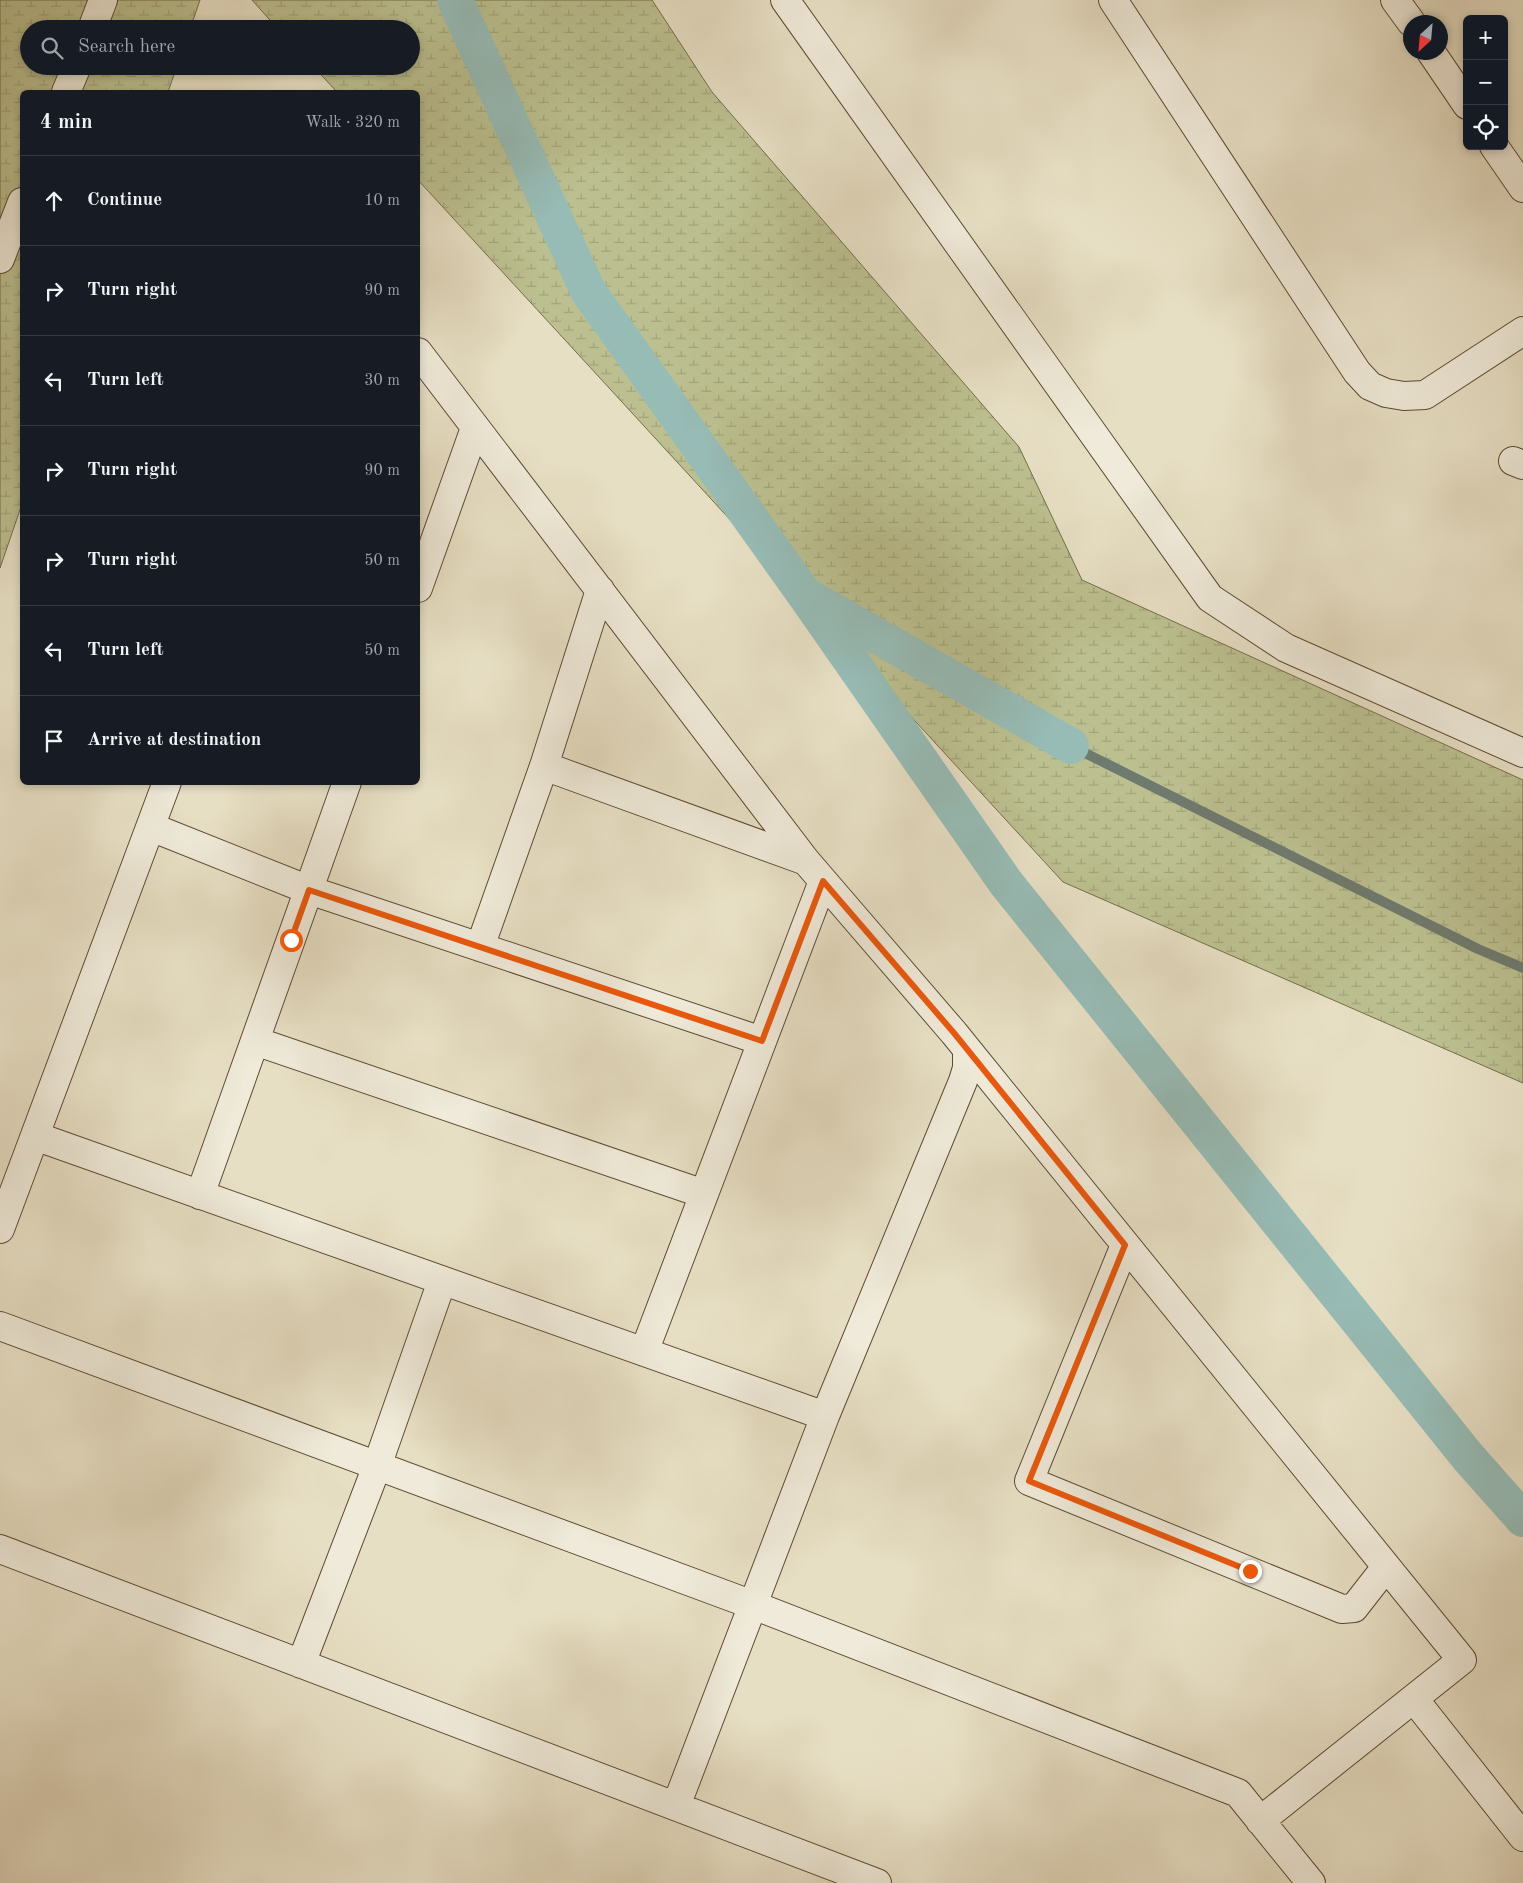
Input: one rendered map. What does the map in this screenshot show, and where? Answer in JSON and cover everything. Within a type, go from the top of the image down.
[{"type":"street","points":[[95,20],[103,0]]},
{"type":"street","points":[[785,0],[1210,598],[1286,648],[1523,753]]},
{"type":"street","points":[[1114,0],[1357,372],[1370,386],[1386,393],[1404,396],[1425,395],[1523,331]]},
{"type":"street","points":[[1395,0],[1405,15]]},
{"type":"street","points":[[1436,60],[1463,99]]},
{"type":"street","points":[[67,90],[73,75]]},
{"type":"street","points":[[1497,150],[1523,188]]},
{"type":"street","points":[[0,259],[20,207]]},
{"type":"street","points":[[420,355],[806,861],[954,1033],[967,1052],[1462,1660],[1260,1820]]},
{"type":"street","points":[[420,582],[475,428]]},
{"type":"street","points":[[480,946],[544,766],[600,590]]},
{"type":"street","points":[[544,766],[806,861]]},
{"type":"street","points":[[0,1229],[166,785]]},
{"type":"street","points":[[200,1195],[347,785]]},
{"type":"street","points":[[150,827],[309,890],[762,1041]]},
{"type":"street","points":[[644,1352],[823,881]]},
{"type":"street","points":[[255,1041],[704,1194]]},
{"type":"street","points":[[676,1806],[825,1416],[963,1081],[967,1068],[967,1052]]},
{"type":"street","points":[[35,1136],[825,1416]]},
{"type":"street","points":[[1125,1245],[1029,1481],[1342,1609],[1354,1608],[1386,1567]]},
{"type":"street","points":[[301,1664],[377,1466],[442,1281]]},
{"type":"street","points":[[0,1326],[752,1605],[1238,1793],[1311,1883]]},
{"type":"street","points":[[0,1549],[877,1883]]},
{"type":"street","points":[[1414,1699],[1523,1837]]},
{"type":"green space","points":[[0,0],[200,0],[193,20],[20,20],[20,75],[174,75],[169,90],[20,90],[20,510],[0,568]]},
{"type":"green space","points":[[252,0],[652,0],[712,92],[1019,447],[1082,580],[1523,780],[1523,1083],[1063,882],[420,182],[420,90],[335,90],[321,75],[420,75],[420,20],[270,20]]},
{"type":"waterway","points":[[455,0],[588,291],[805,595],[1071,746]]},
{"type":"waterway","points":[[805,595],[1006,883],[1468,1457],[1523,1519]]},
{"type":"waterway","points":[[1071,746],[1478,949],[1523,968]]},
{"type":"route","points":[[291,940],[309,890],[762,1041],[823,881],[954,1033],[967,1052],[1125,1245],[1029,1481],[1250,1571]]}]
